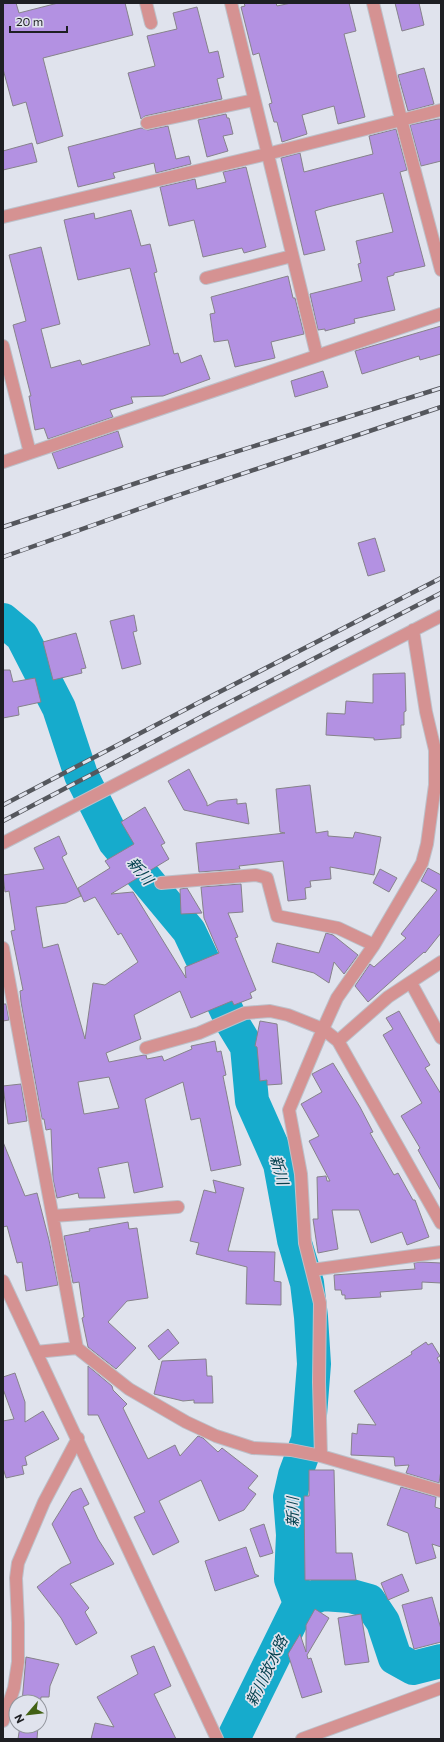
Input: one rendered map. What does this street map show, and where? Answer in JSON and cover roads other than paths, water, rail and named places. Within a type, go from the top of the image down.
[{"type":"street","points":[[146,3],[151,23]]},
{"type":"street","points":[[232,3],[267,154],[317,356]]},
{"type":"street","points":[[373,3],[401,119],[441,270]]},
{"type":"street","points":[[147,123],[254,100]]},
{"type":"street","points":[[3,217],[267,154],[441,110]]},
{"type":"street","points":[[206,278],[292,256]]},
{"type":"street","points":[[3,462],[441,314]]},
{"type":"street","points":[[3,346],[30,453]]},
{"type":"street","points":[[3,843],[441,616]]},
{"type":"street","points":[[318,1455],[320,1303],[305,1243],[301,1174],[288,1110],[337,998],[374,945],[422,863],[427,844],[438,749],[426,712],[413,630]]},
{"type":"street","points":[[161,883],[256,875],[267,878],[277,916],[338,928],[374,945]]},
{"type":"street","points":[[3,948],[77,1348],[129,1389],[186,1422],[216,1436],[252,1448],[291,1450],[318,1455],[441,1491]]},
{"type":"street","points":[[338,1041],[388,997],[441,962]]},
{"type":"street","points":[[411,983],[441,1038]]},
{"type":"street","points":[[146,1048],[199,1033],[245,1013],[270,1011],[288,1015],[323,1029],[338,1041],[441,1223]]},
{"type":"street","points":[[53,1216],[178,1207]]},
{"type":"street","points":[[312,1270],[441,1252]]},
{"type":"street","points":[[3,1280],[7,1300],[36,1352],[78,1438],[215,1734]]},
{"type":"street","points":[[36,1352],[77,1348]]},
{"type":"street","points":[[3,1721],[14,1688],[18,1662],[16,1578],[18,1563],[44,1502],[78,1438]]},
{"type":"street","points":[[302,1739],[441,1688]]},
{"type":"waterway","name":"新川","points":[[3,620],[22,636],[59,708],[81,775],[115,842],[189,931],[233,1024],[247,1047],[252,1101],[280,1164],[294,1240],[307,1283],[311,1317],[314,1364],[308,1440],[295,1475],[290,1497],[293,1535],[291,1579],[300,1603]]},
{"type":"waterway","name":"新川","points":[[300,1603],[322,1594],[351,1596],[369,1601],[383,1622],[395,1658],[413,1668],[441,1661]]},
{"type":"waterway","name":"新川放水路","points":[[233,1739],[300,1603]]},
{"type":"railway","points":[[3,527],[161,475],[441,388]]},
{"type":"railway","points":[[3,557],[170,498],[441,407]]},
{"type":"railway","points":[[3,805],[441,578]]},
{"type":"railway","points":[[3,821],[441,593]]}]
